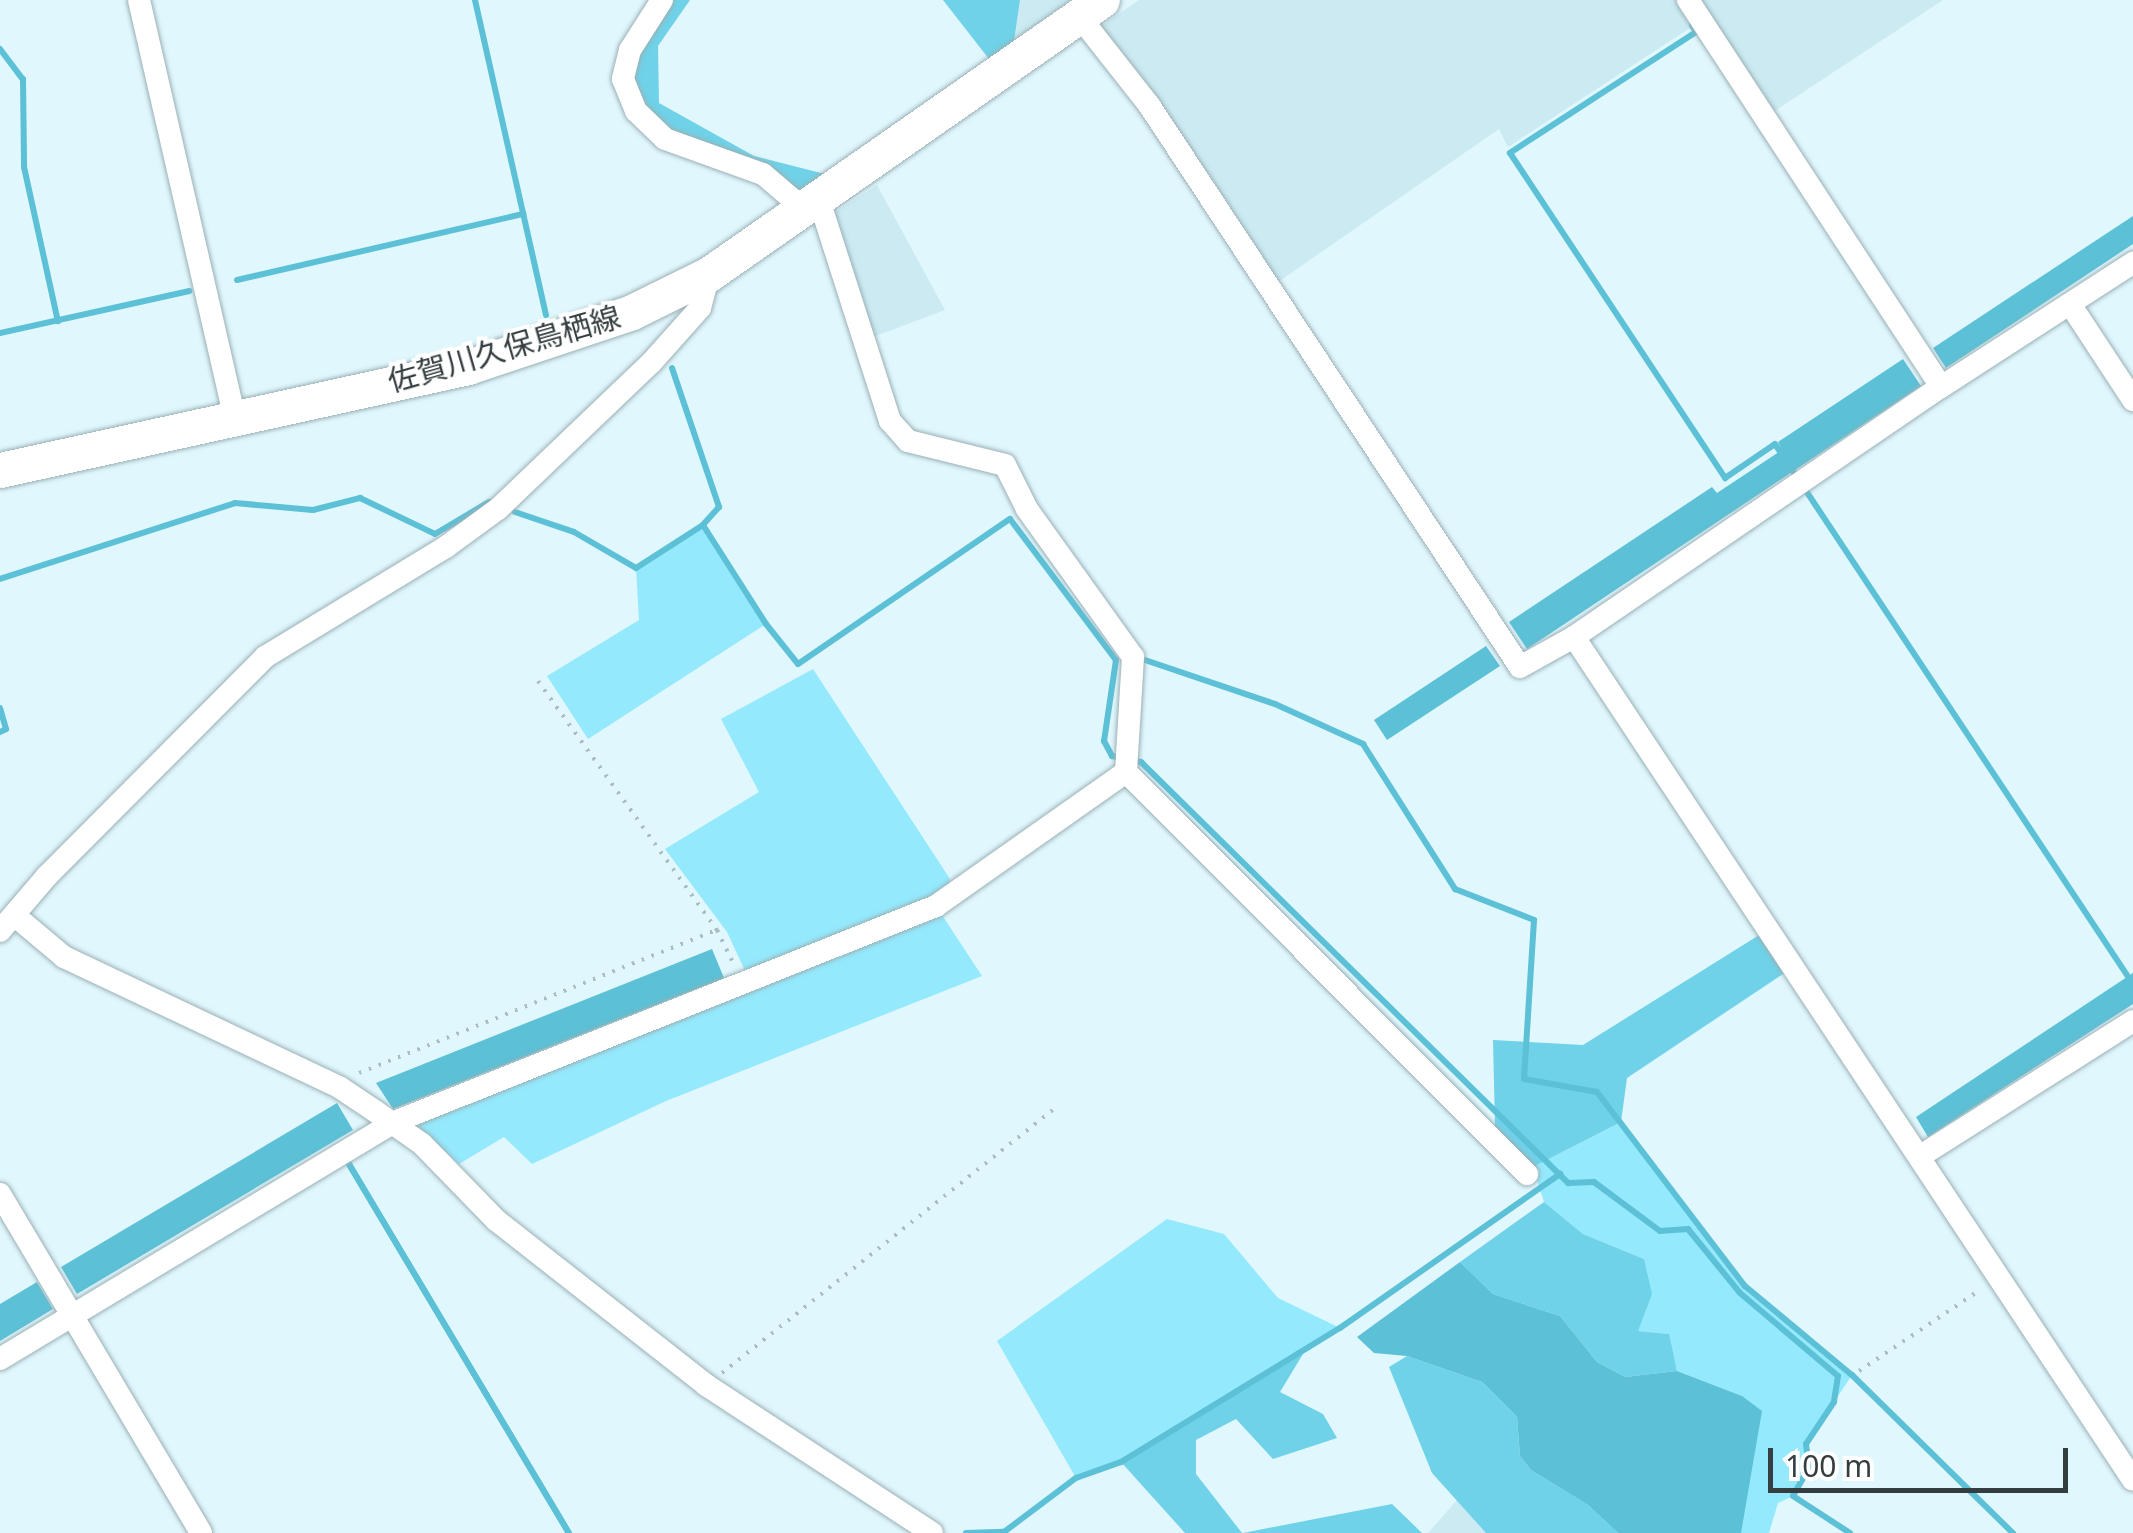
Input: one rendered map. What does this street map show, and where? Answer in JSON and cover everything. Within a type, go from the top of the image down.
[{"type":"main road","name":"佐賀川久保鳥栖線","points":[[0,470],[468,367],[618,318],[709,274],[1090,8]]},
{"type":"street","points":[[139,0],[235,418]]},
{"type":"street","points":[[662,0],[630,50],[623,79],[636,111],[665,139],[762,174],[812,205],[890,421],[908,440],[1005,465],[1027,509],[1133,657],[1126,761],[1526,1174]]},
{"type":"street","points":[[1688,0],[1941,387]]},
{"type":"street","points":[[1090,8],[1149,105],[1520,667],[1574,637],[1941,387],[2133,263]]},
{"type":"street","points":[[709,274],[700,308],[651,364],[498,509],[446,547],[265,656],[47,876],[7,923],[64,957],[365,1105],[422,1144],[497,1221],[706,1386],[932,1533]]},
{"type":"street","points":[[2070,304],[2133,400]]},
{"type":"street","points":[[1574,637],[1922,1156],[2133,1480]]},
{"type":"street","points":[[0,1358],[61,1297],[365,1105],[742,983],[936,906],[1126,761]]},
{"type":"street","points":[[1922,1156],[2133,1021]]},
{"type":"street","points":[[0,1194],[201,1533]]},
{"type":"path","points":[[538,681],[717,930],[742,983]]},
{"type":"path","points":[[365,1105],[354,1075],[717,930]]},
{"type":"path","points":[[706,1386],[1054,1108]]},
{"type":"path","points":[[1859,1371],[2000,1276]]},
{"type":"shaded area","points":[[668,0],[690,0],[658,46],[659,103],[754,156],[825,174],[798,191],[667,132],[648,115],[632,82],[637,50]]},
{"type":"shaded area","points":[[943,0],[1020,0],[1014,41],[989,59]]},
{"type":"shaded area","points":[[1020,0],[1074,0],[1014,41]]},
{"type":"shaded area","points":[[1139,0],[1943,0],[1761,120],[1696,24],[1508,147],[1499,129],[1278,282],[1100,27]]},
{"type":"shaded area","points":[[877,185],[945,310],[873,337],[831,215]]},
{"type":"shaded area","points":[[2133,216],[2133,244],[1946,368],[1933,348]]},
{"type":"shaded area","points":[[1903,359],[1921,386],[1527,649],[1509,622],[1712,487],[1717,493],[1782,450],[1778,442]]},
{"type":"shaded area","points":[[703,525],[766,624],[588,739],[547,676],[639,620],[636,568]]},
{"type":"shaded area","points":[[1486,646],[1500,666],[1387,740],[1374,720]]},
{"type":"shaded area","points":[[813,669],[950,879],[942,915],[982,976],[666,1101],[532,1164],[504,1137],[459,1164],[416,1125],[753,988],[727,932],[665,849],[759,792],[721,719]]},
{"type":"shaded area","points":[[1764,932],[1789,970],[1627,1078],[1621,1122],[1533,1167],[1495,1126],[1493,1040],[1583,1045]]},
{"type":"shaded area","points":[[712,949],[724,978],[393,1109],[376,1083]]},
{"type":"shaded area","points":[[2133,973],[2133,1004],[1928,1137],[1916,1117]]},
{"type":"shaded area","points":[[337,1103],[353,1130],[77,1294],[61,1267]]},
{"type":"shaded area","points":[[1621,1122],[1745,1286],[1852,1375],[1806,1444],[1809,1468],[1793,1496],[1778,1503],[1769,1533],[1741,1533],[1742,1396],[1677,1371],[1668,1334],[1637,1331],[1644,1259],[1583,1234],[1544,1202],[1533,1167]]},
{"type":"shaded area","points":[[1544,1202],[1583,1234],[1644,1259],[1652,1294],[1638,1331],[1669,1334],[1677,1371],[1625,1377],[1597,1362],[1560,1316],[1493,1294],[1460,1262]]},
{"type":"shaded area","points":[[1167,1219],[1224,1234],[1278,1298],[1340,1328],[1121,1462],[1076,1478],[997,1341]]},
{"type":"shaded area","points":[[1460,1262],[1493,1294],[1560,1316],[1597,1362],[1625,1377],[1677,1371],[1742,1396],[1762,1411],[1741,1533],[1618,1533],[1588,1505],[1531,1470],[1520,1456],[1517,1417],[1482,1382],[1407,1356],[1374,1353],[1357,1337]]},
{"type":"shaded area","points":[[37,1282],[53,1309],[0,1341],[0,1304]]},
{"type":"shaded area","points":[[1306,1349],[1280,1392],[1323,1414],[1337,1438],[1273,1459],[1236,1419],[1196,1440],[1196,1474],[1242,1533],[1185,1533],[1121,1462]]},
{"type":"shaded area","points":[[1407,1356],[1482,1382],[1517,1417],[1520,1456],[1531,1470],[1588,1505],[1618,1533],[1486,1533],[1432,1473],[1389,1367]]},
{"type":"shaded area","points":[[1457,1500],[1486,1533],[1428,1533]]},
{"type":"shaded area","points":[[1392,1504],[1422,1533],[1243,1533]]},
{"type":"waterway","points":[[475,0],[546,315]]},
{"type":"waterway","points":[[1692,25],[1696,32],[1510,153],[1725,478],[1775,444],[2133,984]]},
{"type":"waterway","points":[[0,49],[23,79],[24,167],[58,321]]},
{"type":"waterway","points":[[237,280],[523,214]]},
{"type":"waterway","points":[[0,333],[189,291]]},
{"type":"waterway","points":[[672,368],[719,507],[703,525],[766,624],[798,664],[1010,519],[1116,660],[1104,741],[1112,756],[1141,762],[1568,1183],[1594,1182],[1660,1231],[1688,1229],[1740,1293],[1838,1376],[1834,1402],[1806,1444],[1809,1468],[1793,1496],[1850,1533]]},
{"type":"waterway","points":[[0,579],[235,503],[313,510],[360,498],[435,534],[489,502]]},
{"type":"waterway","points":[[515,512],[574,532],[636,568],[703,525]]},
{"type":"waterway","points":[[1145,660],[1275,704],[1363,744],[1455,889],[1534,920],[1524,1079],[1597,1092],[1745,1286],[1852,1375],[2013,1533]]},
{"type":"waterway","points":[[0,708],[6,729],[0,732]]},
{"type":"waterway","points":[[569,1533],[347,1161],[569,1533]]},
{"type":"waterway","points":[[966,1533],[1004,1532],[1076,1478],[1121,1462],[1340,1328],[1560,1174]]}]
